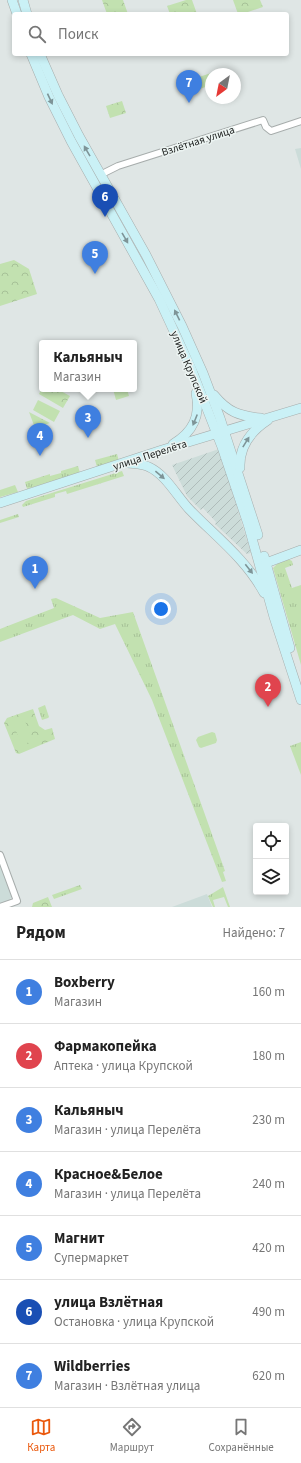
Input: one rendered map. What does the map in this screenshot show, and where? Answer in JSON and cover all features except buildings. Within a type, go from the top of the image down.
[{"type":"main road","points":[[12,0],[16,12]]},
{"type":"main road","points":[[23,0],[26,12]]},
{"type":"main road","name":"улица Крупской","points":[[32,56],[52,103],[92,180],[159,299],[240,477],[292,657],[301,682]]},
{"type":"main road","name":"улица Крупской","points":[[41,56],[58,95],[100,175],[167,294],[194,350],[209,389],[222,447],[248,524],[274,617],[301,700]]},
{"type":"main road","name":"Взлётная улица","points":[[92,180],[100,175]]},
{"type":"main road","points":[[162,450],[183,437],[195,421],[198,411],[198,402],[191,368]]},
{"type":"main road","points":[[209,389],[222,405],[232,412],[252,417],[273,417]]},
{"type":"main road","name":"улица Перелёта","points":[[0,503],[162,450],[301,408]]},
{"type":"main road","points":[[240,477],[239,460],[244,445],[256,429],[273,417]]},
{"type":"main road","points":[[124,463],[150,467],[166,481],[190,510],[247,567],[264,592],[274,617]]},
{"type":"main road","points":[[266,563],[301,550]]},
{"type":"street","name":"Взлётная улица","points":[[100,175],[118,166],[263,120],[266,127],[271,131],[301,121]]},
{"type":"street","points":[[0,855],[17,901],[0,907]]},
{"type":"shaded area","points":[[301,148],[301,169],[295,149]]},
{"type":"shaded area","points":[[219,449],[251,553],[247,554],[215,524],[216,522],[203,508],[201,510],[187,496],[172,465]]},
{"type":"shaded area","points":[[0,863],[12,895],[10,900],[0,903]]},
{"type":"shaded area","points":[[207,894],[212,907],[172,907]]},
{"type":"green space","points":[[102,0],[123,0],[127,12],[106,12]]},
{"type":"green space","points":[[186,0],[192,0],[196,12],[169,12],[167,6]]},
{"type":"green space","points":[[233,0],[260,0],[263,7],[248,12],[237,12]]},
{"type":"green space","points":[[205,75],[205,87],[197,90],[193,79]]},
{"type":"green space","points":[[122,101],[126,113],[110,118],[106,106]]},
{"type":"green space","points":[[14,260],[29,269],[37,294],[0,306],[0,264]]},
{"type":"green space","points":[[40,392],[63,392],[70,396],[63,408],[39,394]]},
{"type":"green space","points":[[114,392],[128,392],[129,396],[116,400]]},
{"type":"green space","points":[[38,400],[60,411],[54,422],[33,410]]},
{"type":"green space","points":[[29,412],[50,423],[35,428]]},
{"type":"green space","points":[[117,454],[119,461],[97,467],[95,460]]},
{"type":"green space","points":[[78,466],[80,473],[27,489],[25,482],[50,474],[50,476],[61,473],[61,471]]},
{"type":"green space","points":[[122,471],[124,476],[67,494],[66,491],[55,494],[55,497],[23,507],[22,505],[26,501]]},
{"type":"green space","points":[[15,485],[18,492],[0,497],[0,490]]},
{"type":"green space","points":[[18,514],[19,517],[0,523],[0,520]]},
{"type":"green space","points":[[288,559],[292,561],[293,565],[285,568],[292,588],[301,585],[301,665],[273,568],[278,563]]},
{"type":"green space","points":[[56,598],[100,618],[133,612],[225,871],[223,872],[226,881],[222,882],[152,700],[115,624],[100,629],[73,615],[0,642],[0,629],[54,608],[51,599]]},
{"type":"green space","points":[[45,705],[49,717],[42,720],[38,708]]},
{"type":"green space","points":[[33,709],[39,726],[45,730],[52,728],[55,739],[19,754],[16,753],[4,723],[7,718]]},
{"type":"green space","points":[[25,721],[33,741],[21,745],[14,725]]},
{"type":"green space","points":[[212,732],[215,733],[217,740],[216,743],[201,748],[199,747],[196,740],[198,737]]},
{"type":"green space","points":[[301,742],[301,775],[290,746]]},
{"type":"green space","points":[[80,885],[82,889],[54,899],[52,895]]},
{"type":"green space","points":[[223,887],[230,907],[228,907],[224,897],[213,900],[215,907],[213,907],[208,896]]},
{"type":"green space","points":[[48,897],[52,907],[32,907],[33,903]]},
{"type":"place","name":"Wildberries","points":[[189,103]]},
{"type":"place","name":"улица Взлётная","points":[[105,217]]},
{"type":"place","name":"Магнит","points":[[95,274]]},
{"type":"place","name":"Кальяныч","points":[[88,438]]},
{"type":"place","name":"Красное&Белое","points":[[40,456]]},
{"type":"place","name":"Boxberry","points":[[35,589]]},
{"type":"place","name":"Фармакопейка","points":[[268,707]]}]
